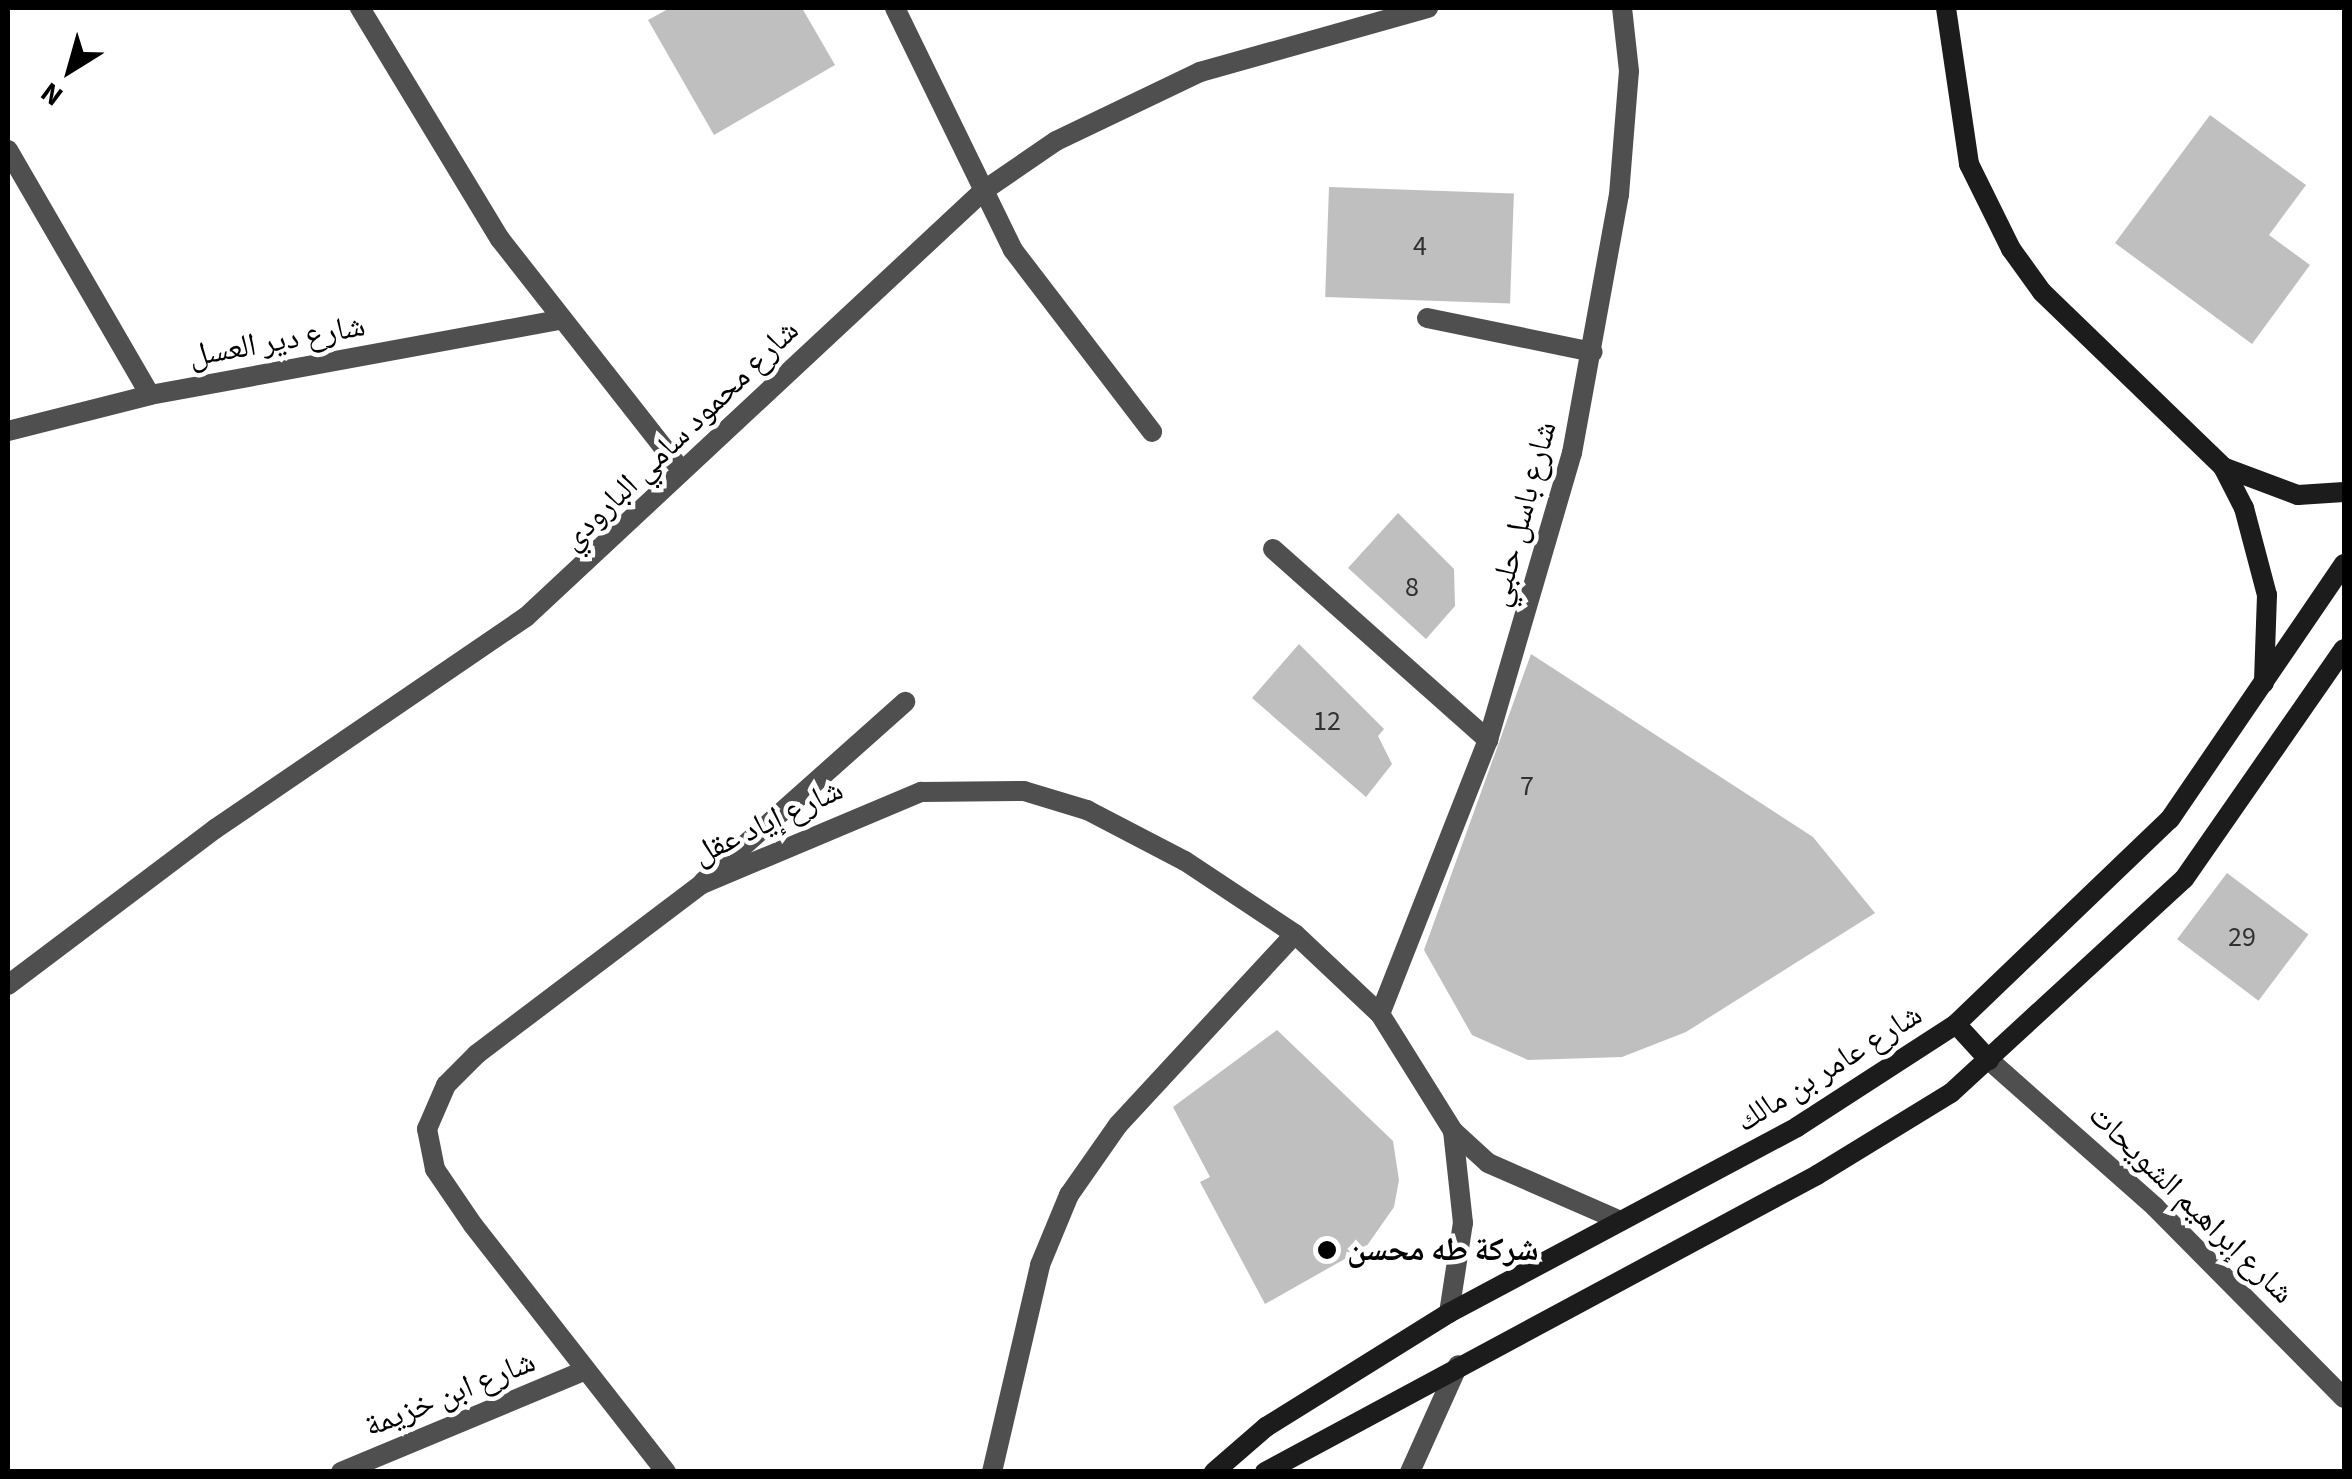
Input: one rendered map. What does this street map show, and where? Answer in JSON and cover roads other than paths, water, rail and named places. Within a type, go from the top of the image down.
[{"type":"street","points":[[360,8],[559,320],[682,471]]},
{"type":"street","points":[[895,8],[1013,250],[1152,432]]},
{"type":"street","name":"شارع محمود سامي البارودي","points":[[8,985],[215,829],[526,617],[982,190],[1056,141],[1200,72],[1390,12],[1428,8]]},
{"type":"street","name":"شارع باسل حلبي","points":[[1380,1014],[1488,740],[1593,352],[1620,178],[1629,71],[1622,8]]},
{"type":"street","points":[[1946,8],[1968,164],[2011,249],[2042,292],[2223,467],[2298,495],[2344,492]]},
{"type":"street","points":[[8,150],[150,395]]},
{"type":"street","points":[[1427,318],[1593,352]]},
{"type":"street","name":"شارع دير العسل","points":[[8,431],[150,395],[559,320]]},
{"type":"street","points":[[2223,467],[2267,596],[2264,686]]},
{"type":"street","points":[[1273,549],[1488,740]]},
{"type":"street","name":"شارع عامر بن مالك","points":[[1214,1472],[1266,1427],[1449,1314],[1797,1127],[1956,1024],[2132,864],[2264,686],[2344,564]]},
{"type":"street","points":[[1265,1472],[1910,1123],[1989,1060],[2209,850],[2344,649]]},
{"type":"street","points":[[702,884],[906,702]]},
{"type":"street","name":"شارع إياد عقل","points":[[666,1472],[581,1372],[436,1168],[427,1128],[446,1086],[477,1054],[702,884],[878,804],[976,785],[1024,790],[1130,830],[1295,934],[1380,1014],[1452,1131],[1528,1187],[1620,1221]]},
{"type":"street","points":[[992,1472],[1040,1265],[1069,1196],[1118,1125],[1295,934]]},
{"type":"street","points":[[1956,1024],[1989,1060]]},
{"type":"street","name":"شارع إبراهيم الشويحات","points":[[1989,1060],[2156,1208],[2344,1398]]},
{"type":"street","name":"شارع إياد عقل","points":[[1449,1314],[1464,1223],[1452,1131]]},
{"type":"street","points":[[1410,1472],[1458,1365]]},
{"type":"street","name":"شارع ابن خزيمة","points":[[341,1472],[581,1372]]},
{"type":"place","name":"شركة طه محسن","points":[[1327,1250]]}]
